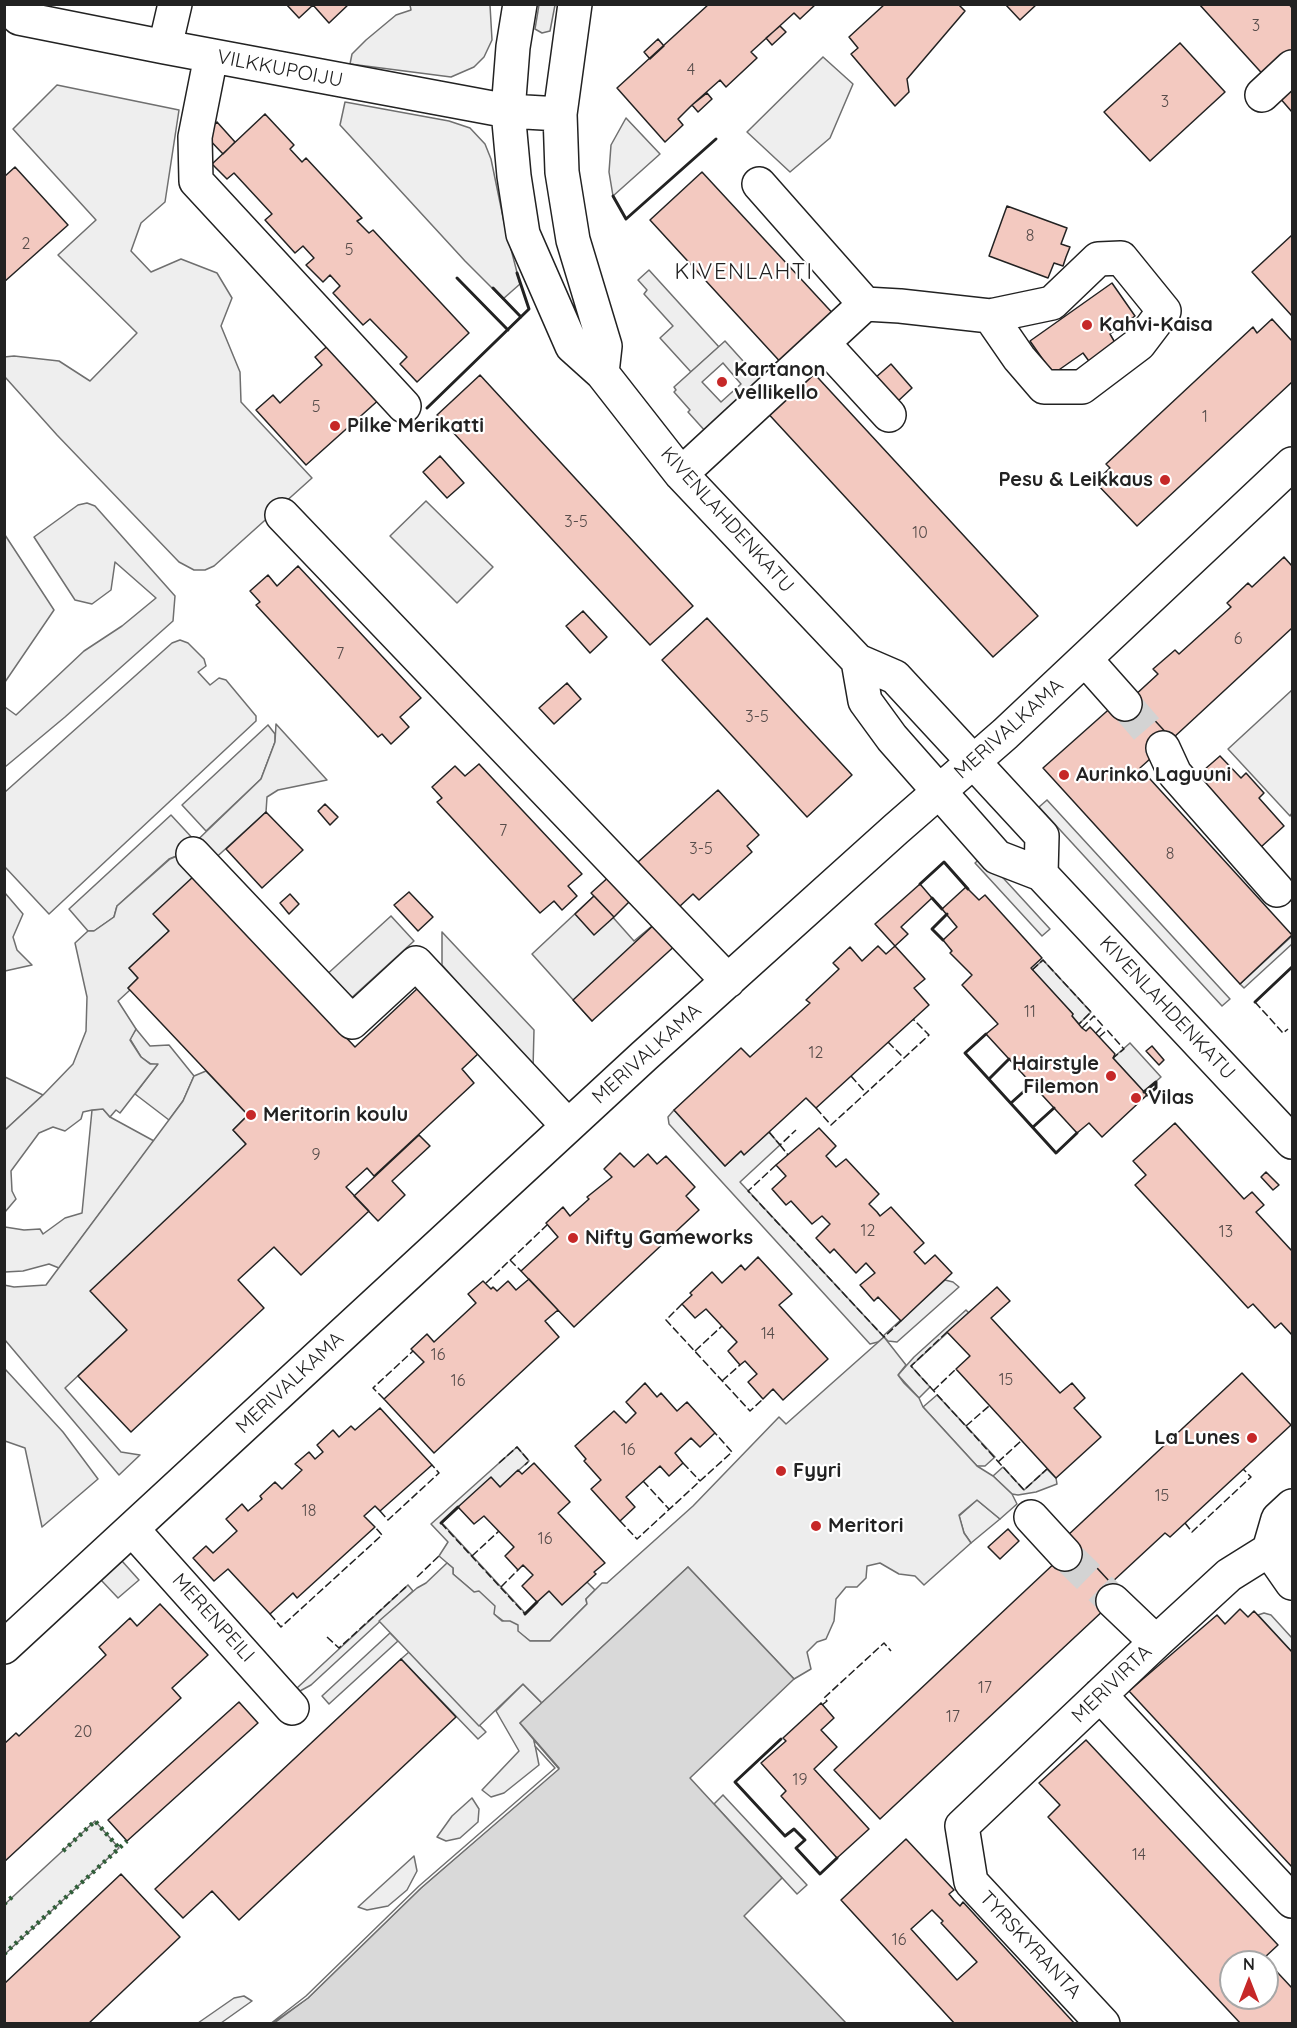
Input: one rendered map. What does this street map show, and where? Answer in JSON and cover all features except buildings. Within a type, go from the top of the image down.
[{"type":"street","points":[[165,47],[176,4]]},
{"type":"street","name":"KIVENLAHDENKATU","points":[[520,4],[513,47],[508,111],[514,176],[523,234],[572,346],[602,373],[681,474],[858,661],[895,677],[1042,836],[1041,874]]},
{"type":"street","points":[[575,4],[560,114],[562,172],[573,240],[605,346],[602,373]]},
{"type":"street","name":"VILKKUPOIJU","points":[[10,19],[508,111],[560,114]]},
{"type":"street","points":[[211,56],[195,137],[196,181],[404,406]]},
{"type":"street","points":[[1262,95],[1293,67]]},
{"type":"street","points":[[759,184],[866,304],[990,316],[1052,303],[1098,259],[1121,258],[1164,311],[1138,344],[1082,387],[1044,387],[1019,358],[990,316]]},
{"type":"street","points":[[681,474],[866,304]]},
{"type":"street","points":[[823,343],[889,415]]},
{"type":"street","name":"MERIVALKAMA","points":[[6,1642],[132,1529],[568,1126],[974,762],[1293,464]]},
{"type":"street","points":[[282,515],[728,981]]},
{"type":"street","points":[[1085,659],[1125,704]]},
{"type":"street","name":"KIVENLAHDENKATU","points":[[858,661],[865,701],[892,738],[997,857],[1041,874],[1293,1142]]},
{"type":"street","points":[[1162,748],[1175,774],[1277,890]]},
{"type":"street","points":[[193,854],[352,1022],[416,963],[568,1126]]},
{"type":"street","points":[[1293,1506],[1278,1519],[1281,1547],[1293,1583]]},
{"type":"street","points":[[1030,1517],[1065,1554]]},
{"type":"street","name":"MERENPEILI","points":[[132,1529],[292,1708]]},
{"type":"street","name":"MERIVIRTA","points":[[962,1826],[1229,1575],[1281,1547]]},
{"type":"street","points":[[1113,1601],[1156,1642]]},
{"type":"street","points":[[1100,1695],[1175,1757],[1293,1901]]},
{"type":"street","name":"TYRSKYRANTA","points":[[962,1826],[971,1882],[1103,2024]]},
{"type":"shaded area","points":[[410,5],[490,5],[492,40],[484,57],[474,67],[451,77],[350,64],[352,54],[366,40],[396,15],[411,10]]},
{"type":"shaded area","points":[[539,5],[555,5],[550,31],[542,33],[535,29]]},
{"type":"shaded area","points":[[823,57],[853,84],[830,138],[790,172],[747,132]]},
{"type":"shaded area","points":[[57,85],[179,110],[165,202],[141,223],[131,251],[151,272],[181,259],[217,273],[232,298],[221,326],[240,372],[241,402],[312,478],[214,566],[205,570],[194,570],[179,562],[57,435],[5,377],[4,357],[14,356],[59,361],[90,381],[137,333],[58,255],[96,220],[13,129]]},
{"type":"shaded area","points":[[345,102],[449,121],[470,128],[485,144],[491,159],[520,284],[503,299],[340,125]]},
{"type":"shaded area","points":[[626,118],[660,154],[613,196],[609,172],[611,145]]},
{"type":"shaded area","points":[[649,270],[719,347],[691,372],[660,338],[673,326],[644,294],[647,290],[638,280]]},
{"type":"shaded area","points":[[725,341],[771,392],[715,442],[688,412],[690,410],[674,392],[676,390],[674,387]],"holes":[[[723,363],[741,384],[721,402],[702,382]]]},
{"type":"shaded area","points":[[426,501],[493,567],[457,603],[390,536]]},
{"type":"shaded area","points":[[87,503],[95,506],[175,596],[173,621],[5,767],[5,707],[16,715],[84,651],[122,626],[156,598],[115,562],[111,590],[92,604],[75,600],[34,537],[78,505]]},
{"type":"shaded area","points":[[5,535],[54,610],[5,682]]},
{"type":"shaded area","points":[[180,640],[188,643],[204,659],[206,666],[198,672],[210,685],[219,678],[226,680],[256,716],[256,721],[49,914],[5,867],[5,792],[172,643]]},
{"type":"shaded area","points":[[1292,690],[1292,813],[1290,816],[1228,749]]},
{"type":"shaded area","points":[[276,724],[327,780],[278,790],[267,797],[266,812],[154,914],[169,931],[129,968],[138,978],[128,988],[130,990],[118,1001],[136,1029],[130,1040],[141,1057],[150,1064],[158,1064],[120,1113],[116,1110],[110,1117],[103,1109],[83,1112],[81,1119],[65,1131],[53,1127],[39,1133],[11,1171],[12,1191],[16,1199],[5,1212],[5,1130],[73,1064],[86,1031],[87,997],[75,943],[88,931],[94,931],[114,917],[117,906],[170,859],[184,853],[261,779],[275,742]]},
{"type":"shaded area","points":[[268,725],[275,734],[275,742],[261,779],[206,831],[182,805]]},
{"type":"shaded area","points":[[1047,800],[1230,999],[1222,1006],[1039,807]]},
{"type":"shaded area","points":[[171,815],[196,842],[184,853],[169,859],[117,906],[114,917],[94,931],[88,931],[69,909]]},
{"type":"shaded area","points":[[983,856],[1050,929],[1042,936],[975,863]]},
{"type":"shaded area","points":[[5,893],[23,914],[13,937],[17,950],[32,965],[5,971]]},
{"type":"shaded area","points":[[594,896],[634,941],[658,921],[592,1021],[532,954]]},
{"type":"shaded area","points":[[391,916],[414,941],[347,1002],[324,977]]},
{"type":"shaded area","points":[[442,932],[534,1030],[533,1069],[442,965]]},
{"type":"shaded area","points":[[1292,936],[1292,944],[1244,988],[1240,984]]},
{"type":"shaded area","points":[[1043,960],[1091,1012],[1079,1024],[1072,1016],[1073,1014],[1032,970]]},
{"type":"shaded area","points":[[136,1029],[150,1046],[169,1045],[194,1076],[183,1101],[169,1120],[135,1094],[157,1065],[141,1057],[130,1039]]},
{"type":"shaded area","points":[[1130,1043],[1161,1077],[1144,1092],[1113,1058]]},
{"type":"shaded area","points":[[206,1071],[248,1115],[233,1130],[246,1144],[127,1330],[65,1388],[121,1452],[140,1455],[119,1475],[5,1340],[4,1285],[14,1287],[46,1285],[183,1101],[194,1076]]},
{"type":"shaded area","points":[[5,1077],[43,1095],[5,1130]]},
{"type":"shaded area","points":[[103,1109],[110,1117],[154,1141],[59,1268],[49,1264],[23,1271],[5,1272],[5,1227],[24,1230],[40,1229],[43,1234],[65,1218],[82,1213],[92,1110]]},
{"type":"shaded area","points":[[674,1110],[725,1166],[741,1151],[744,1154],[769,1132],[780,1145],[740,1182],[883,1336],[945,1280],[959,1287],[897,1342],[888,1341],[884,1337],[870,1344],[669,1124],[668,1117]]},
{"type":"shaded area","points":[[966,1310],[969,1313],[911,1366],[930,1387],[919,1398],[898,1375],[914,1357]]},
{"type":"shaded area","name":"Meritori","points":[[884,1337],[906,1365],[898,1375],[919,1398],[923,1407],[977,1466],[993,1476],[1012,1494],[1017,1504],[1000,1519],[977,1500],[959,1515],[964,1533],[971,1543],[924,1585],[915,1576],[899,1574],[880,1563],[867,1566],[866,1578],[857,1587],[846,1587],[836,1599],[834,1621],[826,1639],[817,1642],[807,1652],[811,1669],[794,1679],[688,1567],[542,1703],[523,1684],[479,1726],[379,1621],[447,1563],[453,1568],[453,1574],[474,1592],[479,1591],[495,1606],[494,1614],[502,1621],[510,1621],[518,1625],[518,1631],[530,1641],[550,1641],[587,1604],[586,1599],[602,1583],[607,1583],[693,1506],[779,1417],[786,1424]]},
{"type":"shaded area","points":[[5,1369],[63,1432],[98,1479],[42,1527],[25,1448],[5,1441]]},
{"type":"shaded area","points":[[937,1395],[995,1457],[985,1466],[977,1466],[923,1407]]},
{"type":"shaded area","points":[[517,1447],[529,1461],[500,1487],[491,1478],[442,1523],[525,1613],[549,1591],[587,1582],[595,1590],[586,1599],[587,1604],[550,1641],[530,1641],[494,1614],[453,1574],[453,1568],[439,1556],[448,1542],[431,1524]]},
{"type":"shaded area","points":[[1003,1467],[1024,1490],[1047,1469],[1056,1478],[1057,1484],[1036,1492],[1012,1494],[993,1476]]},
{"type":"shaded area","points":[[977,1500],[1000,1519],[971,1543],[964,1533],[959,1516]]},
{"type":"shaded area","points":[[122,1561],[139,1580],[118,1598],[101,1580]]},
{"type":"shaded area","points":[[688,1567],[794,1679],[690,1778],[782,1878],[744,1916],[846,2023],[273,2024],[308,1998],[421,1888],[559,1768],[520,1723]]},
{"type":"shaded area","points":[[408,1585],[413,1591],[311,1685],[300,1691],[297,1688]]},
{"type":"shaded area","points":[[1264,1613],[1271,1615],[1292,1638],[1292,1652],[1258,1615]]},
{"type":"shaded area","points":[[390,1633],[398,1641],[329,1704],[322,1696]]},
{"type":"shaded area","points":[[409,1652],[486,1732],[478,1739],[401,1659]]},
{"type":"shaded area","points":[[523,1684],[542,1703],[520,1723],[534,1740],[539,1765],[504,1793],[491,1797],[482,1790],[519,1751],[496,1711]]},
{"type":"shaded area","points":[[723,1795],[807,1885],[797,1894],[714,1804]]},
{"type":"shaded area","points":[[472,1798],[479,1809],[478,1822],[460,1838],[446,1841],[437,1837],[452,1816]]},
{"type":"shaded area","points":[[95,1821],[119,1848],[5,1954],[5,1904]]},
{"type":"shaded area","points":[[414,1856],[417,1871],[407,1890],[388,1906],[367,1910],[358,1907]]},
{"type":"shaded area","points":[[244,1996],[252,2001],[221,2023],[198,2023],[234,1998]]},
{"type":"pier","points":[[534,1740],[559,1769],[421,1888],[308,1998],[270,2024],[306,1996],[419,1886],[555,1768],[535,1746]]},
{"type":"tunnel","points":[[1125,704],[1163,748]]},
{"type":"tunnel","points":[[1065,1554],[1113,1601]]},
{"type":"hedge","points":[[63,1851],[95,1821],[119,1848]]},
{"type":"hedge","points":[[4,1954],[127,1841]]},
{"type":"hedge","points":[[4,1904],[12,1897]]},
{"type":"fence","points":[[1032,970],[1043,960],[1091,1012],[1079,1024]]},
{"type":"fence","points":[[1255,1002],[1283,1033],[1288,1029]]},
{"type":"fence","points":[[1082,1028],[1094,1016],[1103,1026],[1096,1033]]},
{"type":"fence","points":[[816,1108],[831,1125],[866,1093],[929,1035],[913,1019]]},
{"type":"fence","points":[[1099,1037],[1107,1030],[1124,1049],[1113,1058]]},
{"type":"fence","points":[[888,1042],[904,1058]]},
{"type":"fence","points":[[851,1076],[866,1093]]},
{"type":"fence","points":[[769,1132],[780,1145],[796,1130]]},
{"type":"fence","points":[[780,1145],[788,1155]]},
{"type":"fence","points":[[776,1165],[748,1191],[884,1337],[901,1321]]},
{"type":"fence","points":[[486,1283],[547,1225]]},
{"type":"fence","points":[[510,1260],[521,1271]]},
{"type":"fence","points":[[682,1304],[666,1320],[750,1411],[763,1399]]},
{"type":"fence","points":[[695,1351],[722,1326]]},
{"type":"fence","points":[[947,1332],[911,1366],[1024,1490],[1047,1469]]},
{"type":"fence","points":[[384,1399],[373,1388],[413,1351]]},
{"type":"fence","points":[[722,1381],[740,1365]]},
{"type":"fence","points":[[933,1391],[956,1369]]},
{"type":"fence","points":[[966,1426],[989,1406]]},
{"type":"fence","points":[[620,1521],[637,1539],[732,1452],[715,1433]]},
{"type":"fence","points":[[998,1462],[1021,1441]]},
{"type":"fence","points":[[499,1463],[517,1447],[529,1461],[525,1465]]},
{"type":"fence","points":[[683,1463],[700,1481]]},
{"type":"fence","points":[[380,1511],[388,1520],[439,1473],[432,1465]]},
{"type":"fence","points":[[1185,1523],[1192,1532],[1251,1477],[1243,1469]]},
{"type":"fence","points":[[643,1481],[669,1509]]},
{"type":"fence","points":[[441,1523],[525,1614]]},
{"type":"fence","points":[[270,1614],[281,1627],[382,1535],[375,1527]]},
{"type":"fence","points":[[472,1556],[499,1531]]},
{"type":"fence","points":[[417,1577],[439,1556]]},
{"type":"fence","points":[[501,1587],[518,1570]]},
{"type":"fence","points":[[327,1637],[339,1648],[408,1585]]},
{"type":"fence","points":[[822,1705],[827,1701],[824,1698],[884,1643],[891,1651]]},
{"type":"wall","points":[[613,196],[626,219],[716,139]]},
{"type":"wall","points":[[427,408],[529,309],[517,273]]},
{"type":"wall","points":[[457,278],[508,330]]},
{"type":"wall","points":[[493,288],[521,317]]},
{"type":"wall","points":[[920,884],[944,862],[968,889]]},
{"type":"wall","points":[[932,898],[942,909]]},
{"type":"wall","points":[[943,940],[932,929],[947,914]]},
{"type":"wall","points":[[1255,1002],[1292,967]]},
{"type":"wall","points":[[986,1034],[965,1053],[1056,1153],[1077,1133]]},
{"type":"wall","points":[[989,1079],[1009,1059]]},
{"type":"wall","points":[[1144,1092],[1156,1082],[1156,1088],[1147,1095]]},
{"type":"wall","points":[[1011,1103],[1032,1084]]},
{"type":"wall","points":[[1033,1127],[1054,1108]]},
{"type":"wall","points":[[441,1523],[458,1507]]},
{"type":"wall","points":[[525,1614],[537,1602]]},
{"type":"wall","points":[[781,1739],[735,1782],[785,1836],[794,1829],[805,1840],[796,1848],[820,1874],[837,1858]]},
{"type":"place","name":"Kahvi-Kaisa","points":[[1087,325]]},
{"type":"place","name":"Kartanon vellikello","points":[[722,382]]},
{"type":"place","name":"Pilke Merikatti","points":[[335,426]]},
{"type":"place","name":"Pesu & Leikkaus","points":[[1165,480]]},
{"type":"place","name":"Aurinko Laguuni","points":[[1064,775]]},
{"type":"place","name":"Hairstyle Filemon","points":[[1111,1076]]},
{"type":"place","name":"Vilas","points":[[1136,1098]]},
{"type":"place","name":"Meritorin koulu","points":[[251,1115]]},
{"type":"place","name":"Nifty Gameworks","points":[[573,1238]]},
{"type":"place","name":"La Lunes","points":[[1252,1438]]},
{"type":"place","name":"Fyyri","points":[[781,1471]]},
{"type":"place","name":"Meritori","points":[[816,1526]]},
{"type":"district","name":"KIVENLAHTI","points":[[744,272]]}]
